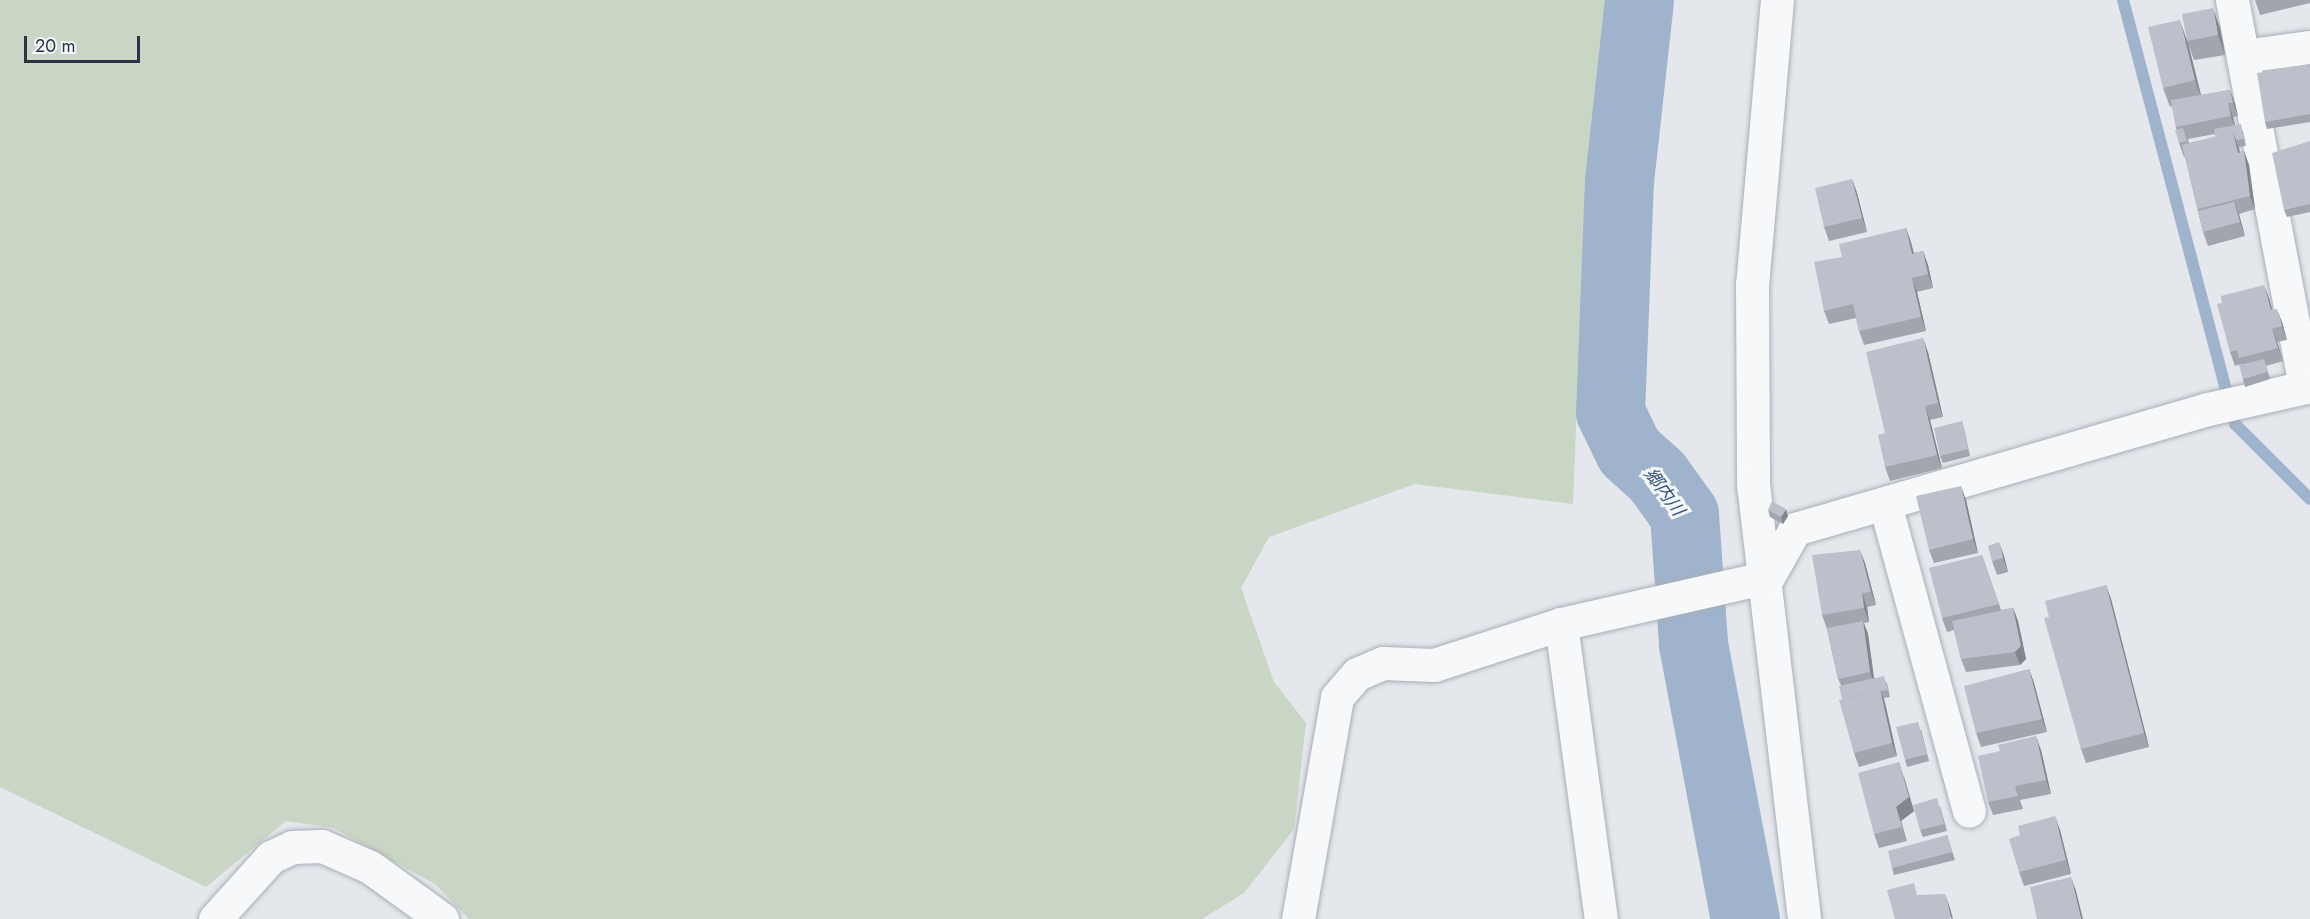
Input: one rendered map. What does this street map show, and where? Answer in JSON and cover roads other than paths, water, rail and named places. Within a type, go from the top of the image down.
[{"type":"street","points":[[1777,0],[1752,284],[1753,484],[1768,577],[1804,919]]},
{"type":"street","points":[[1298,919],[1337,697],[1357,674],[1383,663],[1434,665],[1561,624],[1768,577],[1795,529],[2225,405],[2307,386],[2232,0]]},
{"type":"street","points":[[2243,56],[2310,47]]},
{"type":"street","points":[[1885,504],[1970,811]]},
{"type":"street","points":[[1561,624],[1601,919]]},
{"type":"street","points":[[216,919],[271,857],[292,847],[322,846],[370,867],[442,919]]},
{"type":"waterway","name":"郷内川","points":[[1639,0],[1619,180],[1610,412],[1629,451],[1656,475],[1684,514],[1693,644],[1745,919]]},
{"type":"waterway","points":[[2123,0],[2235,424],[2310,499]]}]
